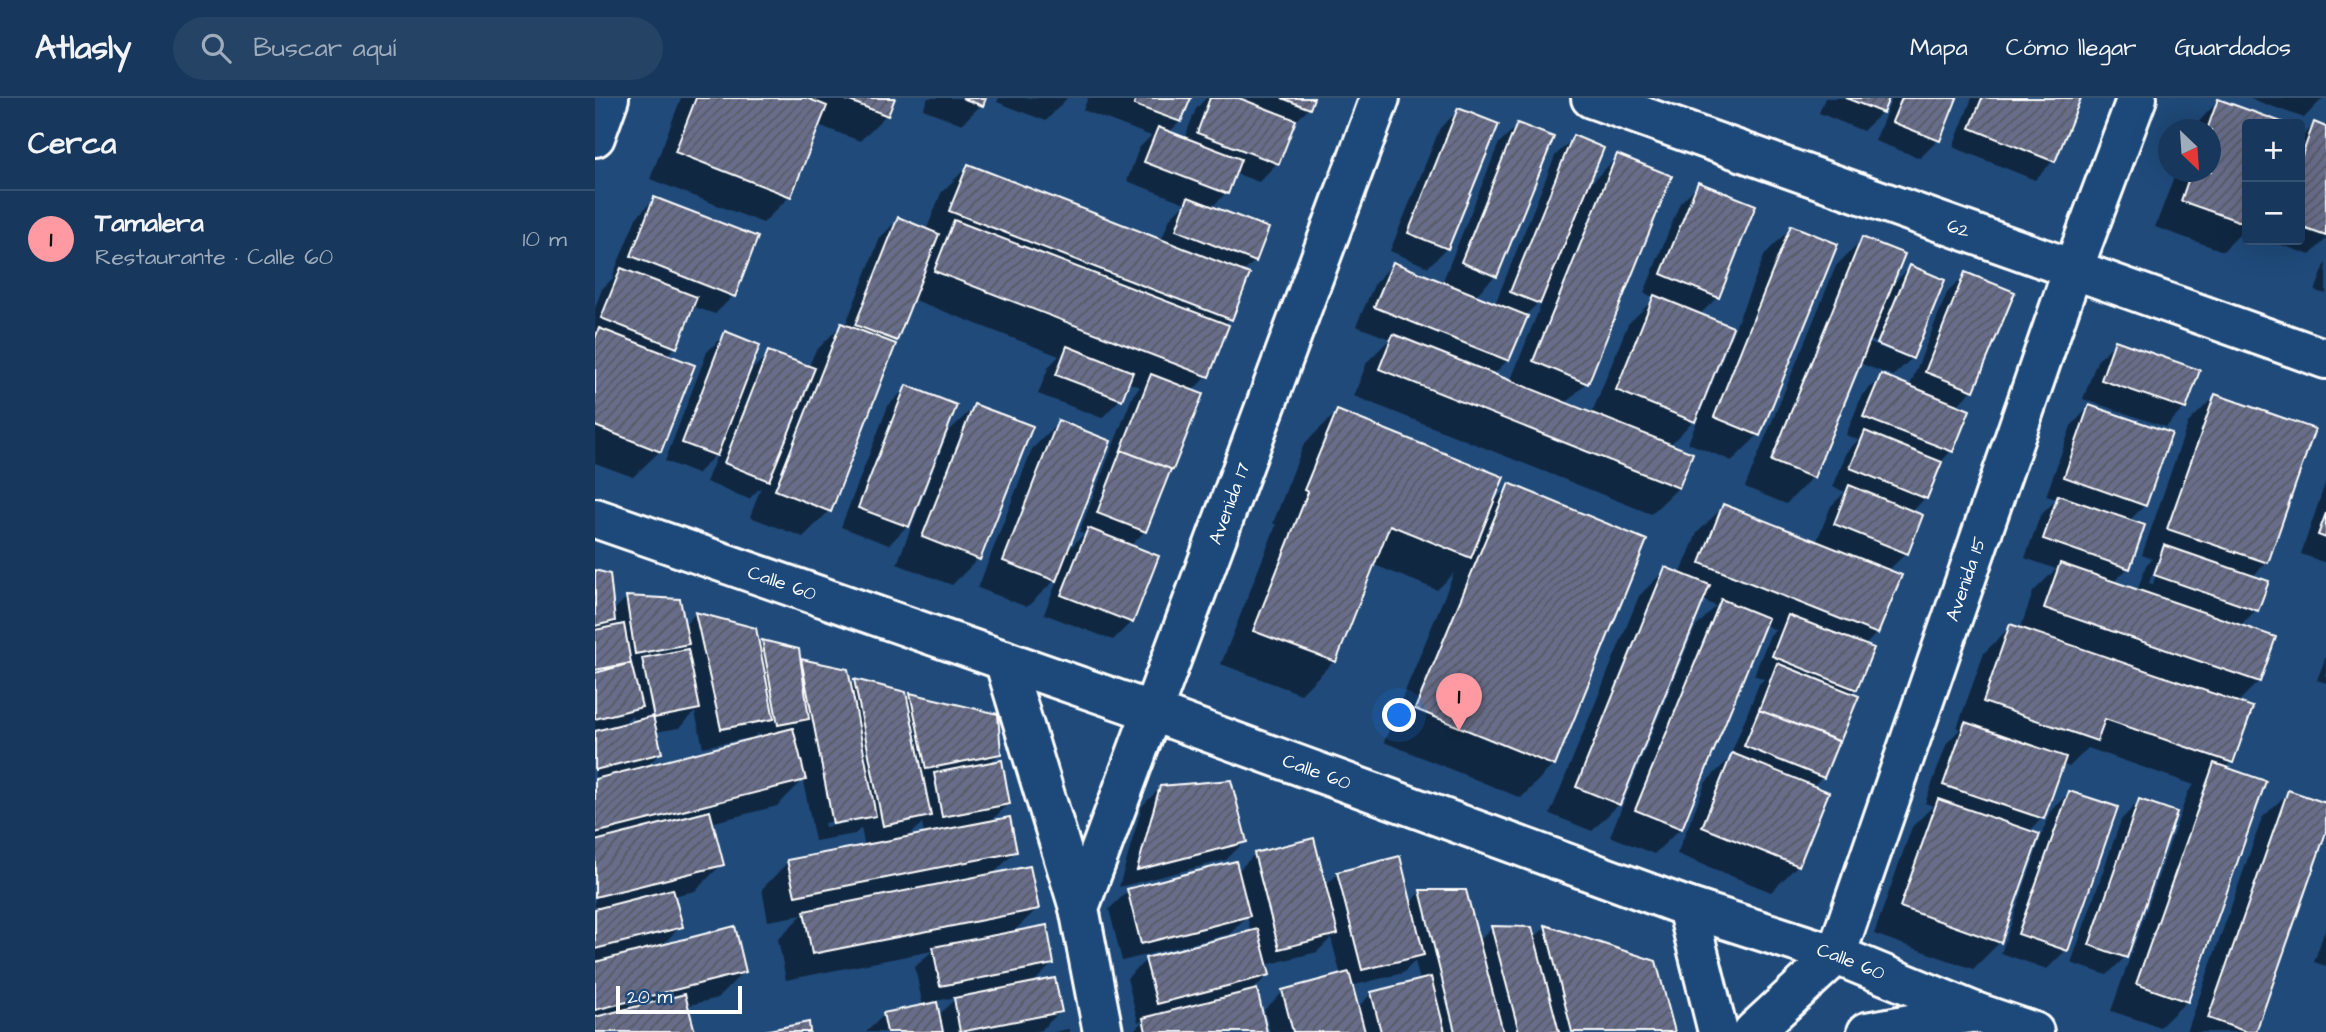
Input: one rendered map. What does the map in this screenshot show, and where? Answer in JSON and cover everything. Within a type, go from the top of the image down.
[{"type":"street","points":[[595,137],[609,98]]},
{"type":"street","name":"Avenida 17","points":[[1079,908],[1380,98]]},
{"type":"street","name":"62","points":[[1591,98],[2326,359]]},
{"type":"street","name":"Avenida 15","points":[[1753,1032],[1836,955],[2073,269],[2137,98]]},
{"type":"street","name":"Calle 60","points":[[595,518],[1153,712],[1687,907],[1836,955],[1975,1012],[2034,1032]]},
{"type":"street","points":[[1004,660],[1079,908],[1103,1032]]},
{"type":"street","points":[[1687,907],[1718,1032]]},
{"type":"street","points":[[1867,1032],[1975,1012]]},
{"type":"building","points":[[696,98],[807,98],[827,106],[791,197],[675,152]]},
{"type":"building","points":[[842,98],[895,98],[888,116]]},
{"type":"building","points":[[962,98],[986,98],[983,106]]},
{"type":"building","points":[[1136,98],[1191,98],[1181,122],[1134,105]]},
{"type":"building","points":[[1210,98],[1239,98],[1296,120],[1279,164],[1197,133]]},
{"type":"building","points":[[1282,98],[1314,98],[1310,109]]},
{"type":"building","points":[[1846,98],[1889,98],[1883,113]]},
{"type":"building","points":[[1902,98],[1957,98],[1940,141],[1892,122]]},
{"type":"building","points":[[1982,98],[2081,98],[2055,162],[1970,128]]},
{"type":"building","points":[[2218,99],[2273,119],[2242,119],[2242,222],[2181,201],[2188,182],[2221,182],[2221,119],[2211,119]]},
{"type":"building","points":[[1458,108],[1499,124],[1448,249],[1408,233]]},
{"type":"building","points":[[2314,122],[2326,127],[2326,236],[2305,229],[2305,147]]},
{"type":"building","points":[[1517,123],[1554,137],[1497,277],[1461,262]]},
{"type":"building","points":[[1158,127],[1241,159],[1228,194],[1144,162]]},
{"type":"building","points":[[1573,135],[1604,148],[1540,304],[1510,292]]},
{"type":"building","points":[[1617,154],[1672,176],[1588,384],[1533,361]]},
{"type":"building","points":[[968,164],[1250,274],[1232,320],[949,211]]},
{"type":"building","points":[[1698,182],[1756,205],[1719,298],[1661,274]]},
{"type":"building","points":[[654,197],[758,237],[735,297],[631,256]]},
{"type":"building","points":[[1188,197],[1269,228],[1256,262],[1176,230]]},
{"type":"building","points":[[898,217],[939,234],[897,341],[855,325]]},
{"type":"building","points":[[954,220],[1229,325],[1209,377],[934,271]]},
{"type":"building","points":[[1791,225],[1838,244],[1760,436],[1714,417]]},
{"type":"building","points":[[1862,237],[1905,254],[1814,478],[1771,461]]},
{"type":"building","points":[[1393,262],[1528,316],[1509,361],[1374,307]]},
{"type":"building","points":[[1910,265],[1945,280],[1913,359],[1877,344]]},
{"type":"building","points":[[621,268],[697,297],[677,348],[601,318]]},
{"type":"building","points":[[1965,272],[2015,292],[1974,391],[1925,372]]},
{"type":"building","points":[[1654,295],[1733,327],[1695,422],[1616,390]]},
{"type":"building","points":[[841,323],[896,344],[831,512],[775,490]]},
{"type":"building","points":[[599,328],[695,365],[661,452],[595,426],[595,339]]},
{"type":"building","points":[[725,331],[760,345],[717,456],[682,443]]},
{"type":"building","points":[[1393,334],[1693,453],[1679,488],[1379,369]]},
{"type":"building","points":[[2115,340],[2200,370],[2186,409],[2101,380]]},
{"type":"building","points":[[1067,346],[1133,372],[1122,400],[1056,375]]},
{"type":"building","points":[[768,351],[815,368],[769,481],[724,463]]},
{"type":"building","points":[[1151,374],[1203,394],[1173,470],[1121,450]]},
{"type":"building","points":[[1881,374],[1970,410],[1953,452],[1863,417]]},
{"type":"building","points":[[906,385],[957,405],[909,527],[858,508]]},
{"type":"building","points":[[2215,394],[2315,429],[2268,563],[2167,529]]},
{"type":"building","points":[[974,404],[1033,426],[980,560],[922,537]]},
{"type":"building","points":[[2089,405],[2172,433],[2146,506],[2064,477]]},
{"type":"building","points":[[1337,410],[1504,477],[1471,558],[1390,525],[1336,662],[1253,631],[1308,492],[1304,490]]},
{"type":"building","points":[[1058,420],[1111,441],[1056,581],[1003,561]]},
{"type":"building","points":[[1865,431],[1942,462],[1927,499],[1850,468]]},
{"type":"building","points":[[1121,450],[1171,469],[1146,532],[1097,513]]},
{"type":"building","points":[[1509,483],[1647,540],[1555,766],[1415,709]]},
{"type":"building","points":[[1849,485],[1923,515],[1908,554],[1834,524]]},
{"type":"building","points":[[2058,495],[2145,525],[2130,569],[2043,539]]},
{"type":"building","points":[[1723,504],[1902,575],[1878,634],[1700,563]]},
{"type":"building","points":[[2326,513],[2326,538],[2318,535]]},
{"type":"building","points":[[1088,528],[1159,556],[1133,623],[1061,595]]},
{"type":"building","points":[[2164,545],[2269,581],[2258,611],[2154,575]]},
{"type":"building","points":[[2060,563],[2276,637],[2260,682],[2044,608]]},
{"type":"building","points":[[1665,567],[1710,585],[1620,805],[1576,787]]},
{"type":"building","points":[[595,570],[610,574],[615,621],[595,626]]},
{"type":"building","points":[[626,596],[680,599],[689,644],[635,654]]},
{"type":"building","points":[[1721,599],[1768,618],[1682,829],[1635,810]]},
{"type":"building","points":[[695,612],[756,628],[774,719],[721,729]]},
{"type":"building","points":[[1788,615],[1874,648],[1857,690],[1772,656]]},
{"type":"building","points":[[624,624],[631,663],[595,670],[595,630]]},
{"type":"building","points":[[2010,624],[2253,707],[2233,763],[2105,719],[2097,741],[1983,702]]},
{"type":"building","points":[[762,640],[799,649],[809,719],[778,725]]},
{"type":"building","points":[[688,649],[700,709],[654,718],[642,658]]},
{"type":"building","points":[[801,659],[848,669],[876,816],[833,824]]},
{"type":"building","points":[[631,663],[642,707],[595,719],[595,673]]},
{"type":"building","points":[[1777,663],[1859,696],[1840,742],[1759,710]]},
{"type":"building","points":[[854,679],[906,692],[931,816],[883,826]]},
{"type":"building","points":[[910,693],[998,714],[1001,754],[926,769]]},
{"type":"building","points":[[1759,710],[1839,741],[1824,778],[1744,746]]},
{"type":"building","points":[[653,716],[662,753],[595,770],[595,731]]},
{"type":"building","points":[[1965,722],[2066,757],[2044,819],[1943,785]]},
{"type":"building","points":[[793,728],[806,780],[595,833],[595,779]]},
{"type":"building","points":[[1732,753],[1829,792],[1799,866],[1702,827]]},
{"type":"building","points":[[1002,760],[1010,804],[942,817],[934,773]]},
{"type":"building","points":[[2214,763],[2266,781],[2188,1002],[2136,984]]},
{"type":"building","points":[[1231,780],[1247,842],[1137,870],[1160,786]]},
{"type":"building","points":[[2288,790],[2326,803],[2326,832],[2256,1032],[2247,1032],[2208,1018]]},
{"type":"building","points":[[2069,791],[2118,807],[2068,951],[2018,934]]},
{"type":"building","points":[[1938,799],[2040,834],[2001,943],[1900,907]]},
{"type":"building","points":[[2139,799],[2177,812],[2127,958],[2089,945]]},
{"type":"building","points":[[710,811],[724,865],[595,897],[595,841]]},
{"type":"building","points":[[1010,817],[1017,852],[795,896],[787,860]]},
{"type":"building","points":[[1314,838],[1338,934],[1279,949],[1254,853]]},
{"type":"building","points":[[1400,856],[1424,955],[1362,970],[1337,872]]},
{"type":"building","points":[[1236,861],[1250,916],[1141,944],[1127,889]]},
{"type":"building","points":[[1030,866],[1039,909],[812,954],[804,911]]},
{"type":"building","points":[[673,889],[683,927],[595,949],[595,909]]},
{"type":"building","points":[[1420,890],[1466,890],[1503,1032],[1455,1032]]},
{"type":"building","points":[[1047,925],[1054,964],[940,986],[933,947]]},
{"type":"building","points":[[1545,925],[1656,961],[1675,1032],[1572,1032]]},
{"type":"building","points":[[735,926],[746,972],[595,1010],[595,962]]},
{"type":"building","points":[[1491,926],[1532,927],[1559,1032],[1519,1032]]},
{"type":"building","points":[[1258,929],[1270,975],[1157,1004],[1145,958]]},
{"type":"building","points":[[1349,972],[1365,1032],[1293,1032],[1282,990]]},
{"type":"building","points":[[1431,977],[1445,1032],[1381,1032],[1371,992]]},
{"type":"building","points":[[1055,978],[1062,1012],[960,1032],[954,998]]},
{"type":"building","points":[[1257,989],[1267,1032],[1146,1032],[1143,1018]]},
{"type":"building","points":[[685,994],[695,1032],[595,1032],[595,1017]]},
{"type":"building","points":[[937,1002],[943,1032],[887,1032],[883,1013]]},
{"type":"building","points":[[809,1022],[810,1032],[759,1032]]},
{"type":"place","name":"Tamalera","points":[[1459,731]]}]
